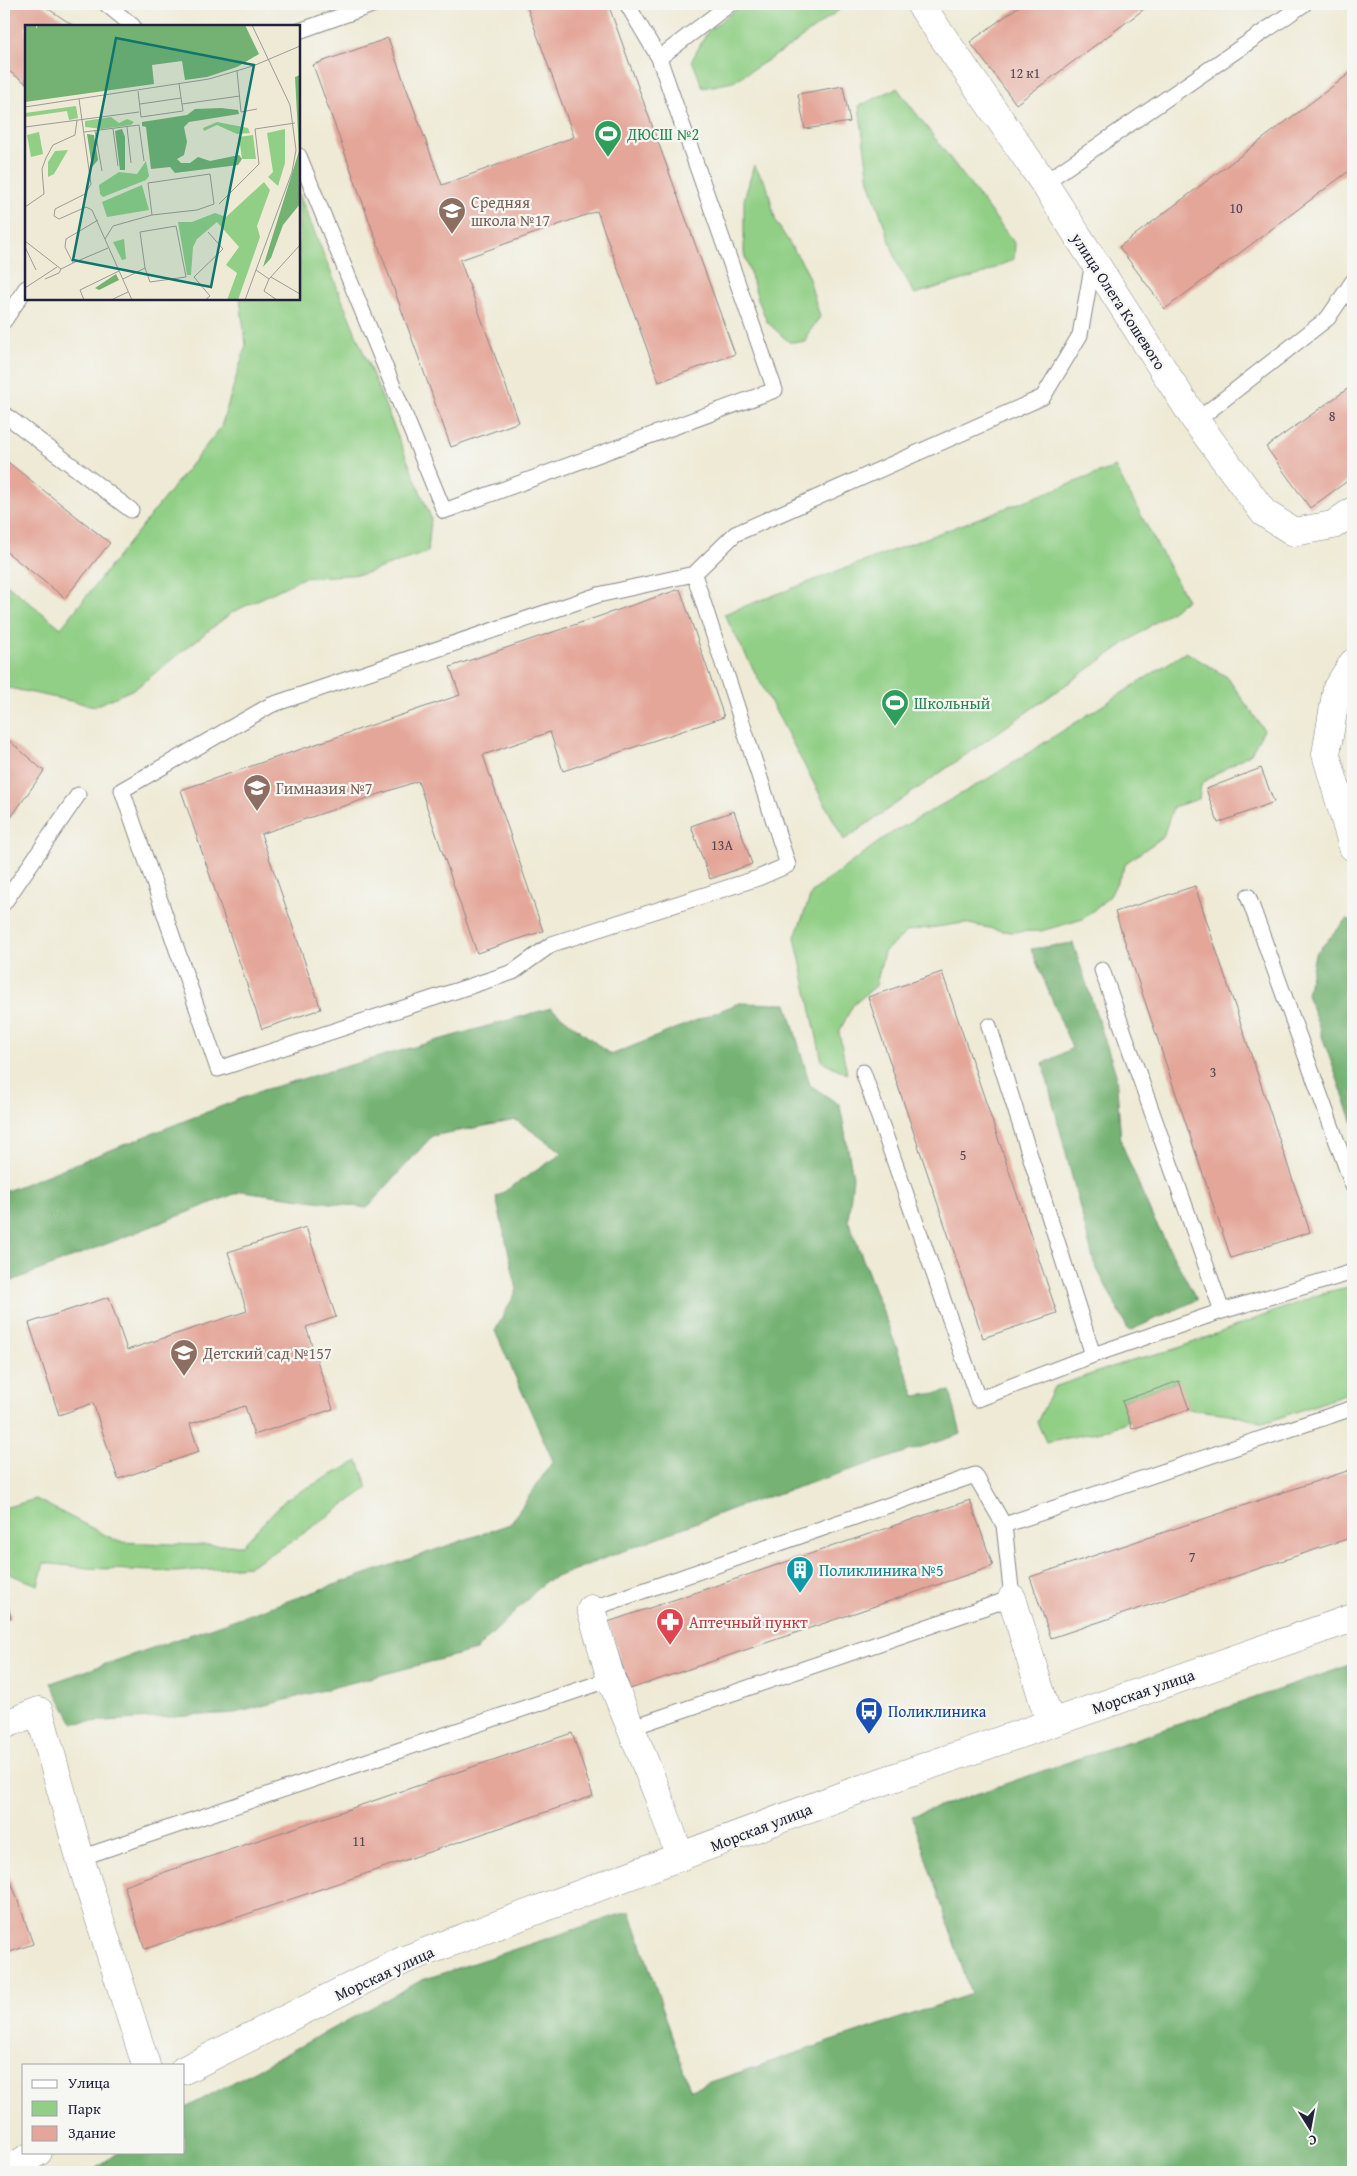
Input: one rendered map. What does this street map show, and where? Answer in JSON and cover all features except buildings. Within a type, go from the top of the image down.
[{"type":"street","name":"улица Олега Кошевого","points":[[920,4],[1044,183],[1196,421],[1264,514],[1294,532],[1333,525],[1353,511]]},
{"type":"street","points":[[1353,663],[1337,688],[1326,754],[1353,847]]},
{"type":"street","points":[[1012,1598],[1050,1723]]},
{"type":"street","points":[[591,1610],[611,1679],[658,1795],[680,1857]]},
{"type":"street","name":"Морская улица","points":[[185,2070],[404,1960],[847,1794],[1353,1618]]},
{"type":"street","points":[[4,1725],[39,1711],[80,1858],[146,2064]]},
{"type":"street","points":[[4,2172],[35,2154]]},
{"type":"lane","points":[[106,4],[132,25]]},
{"type":"lane","points":[[300,31],[375,4]]},
{"type":"lane","points":[[300,158],[444,511],[775,390],[659,58],[627,4]]},
{"type":"lane","points":[[659,58],[730,4]]},
{"type":"lane","points":[[1044,183],[1304,4]]},
{"type":"lane","points":[[694,574],[788,865],[758,878],[552,944],[513,972],[218,1069],[122,790],[271,705],[598,595],[694,574],[735,534],[1043,397],[1080,335],[1093,260]]},
{"type":"lane","points":[[1196,421],[1328,318],[1353,281]]},
{"type":"lane","points":[[4,320],[25,289]]},
{"type":"lane","points":[[4,414],[130,510]]},
{"type":"lane","points":[[4,904],[78,795]]},
{"type":"lane","points":[[1248,896],[1353,1186]]},
{"type":"lane","points":[[1102,970],[1222,1311]]},
{"type":"lane","points":[[989,1026],[1093,1355]]},
{"type":"lane","points":[[863,1072],[978,1399],[1093,1355],[1222,1311],[1353,1272]]},
{"type":"lane","points":[[1004,1525],[1353,1408]]},
{"type":"lane","points":[[591,1610],[975,1474],[1004,1525],[1012,1598],[630,1728]]},
{"type":"lane","points":[[80,1858],[611,1679]]},
{"type":"green space","points":[[743,4],[840,4],[843,7],[789,47],[733,82],[703,88],[692,60],[708,31]]},
{"type":"green space","points":[[897,88],[1015,244],[1014,259],[983,274],[915,294],[898,265],[869,181],[859,106]]},
{"type":"green space","points":[[754,165],[767,186],[776,222],[806,269],[820,317],[807,335],[806,342],[789,342],[767,322],[744,253],[744,200]]},
{"type":"green space","points":[[300,196],[431,518],[428,552],[363,574],[303,578],[231,613],[136,688],[95,706],[4,687],[4,582],[61,628],[221,427],[246,345],[240,300],[300,300]]},
{"type":"green space","name":"Школьный","points":[[1115,467],[1187,600],[844,840],[724,614]]},
{"type":"green space","points":[[1186,652],[1227,677],[1264,730],[1251,753],[1201,785],[1199,799],[1173,807],[1163,837],[1127,862],[1110,896],[1083,919],[1041,931],[1009,932],[964,923],[908,931],[884,952],[876,986],[853,1005],[839,1032],[847,1074],[822,1061],[795,937],[812,892],[888,835],[989,778]]},
{"type":"green space","points":[[1347,919],[1353,921],[1353,1123],[1307,994],[1315,954]]},
{"type":"green space","points":[[1073,943],[1116,1074],[1121,1142],[1152,1216],[1197,1300],[1129,1331],[1094,1263],[1043,1064],[1072,1048],[1031,949]]},
{"type":"green space","points":[[739,1003],[787,1004],[810,1085],[840,1105],[853,1177],[848,1220],[915,1396],[950,1391],[961,1434],[734,1508],[546,1581],[476,1650],[236,1713],[73,1723],[51,1683],[510,1524],[553,1461],[495,1331],[517,1290],[496,1197],[563,1153],[516,1120],[432,1136],[367,1208],[242,1191],[4,1284],[4,1192],[263,1090],[551,1008],[611,1055]]},
{"type":"green space","points":[[1353,1286],[1353,1392],[1264,1423],[1229,1414],[1189,1409],[1178,1381],[1122,1401],[1129,1420],[1107,1430],[1046,1442],[1037,1422],[1054,1387],[1132,1360],[1176,1349],[1326,1292]]},
{"type":"green space","points":[[358,1461],[368,1488],[291,1542],[249,1566],[175,1572],[87,1568],[44,1563],[38,1585],[4,1572],[4,1508],[36,1499],[119,1542],[242,1545],[286,1499]]},
{"type":"green space","points":[[1353,1664],[1353,2172],[91,2172],[115,2154],[185,2154],[185,2108],[422,1980],[630,1911],[690,2089],[971,1994],[912,1816]]},
{"type":"place","name":"ДЮСШ №2","points":[[608,158]]},
{"type":"place","name":"Средняя школа №17","points":[[452,235]]},
{"type":"place","name":"Школьный","points":[[895,727]]},
{"type":"place","name":"Гимназия №7","points":[[257,812]]},
{"type":"place","name":"Детский сад №157","points":[[184,1377]]},
{"type":"place","name":"Поликлиника №5","points":[[800,1594]]},
{"type":"place","name":"Аптечный пункт","points":[[670,1646]]},
{"type":"place","name":"Поликлиника","points":[[869,1735]]}]
